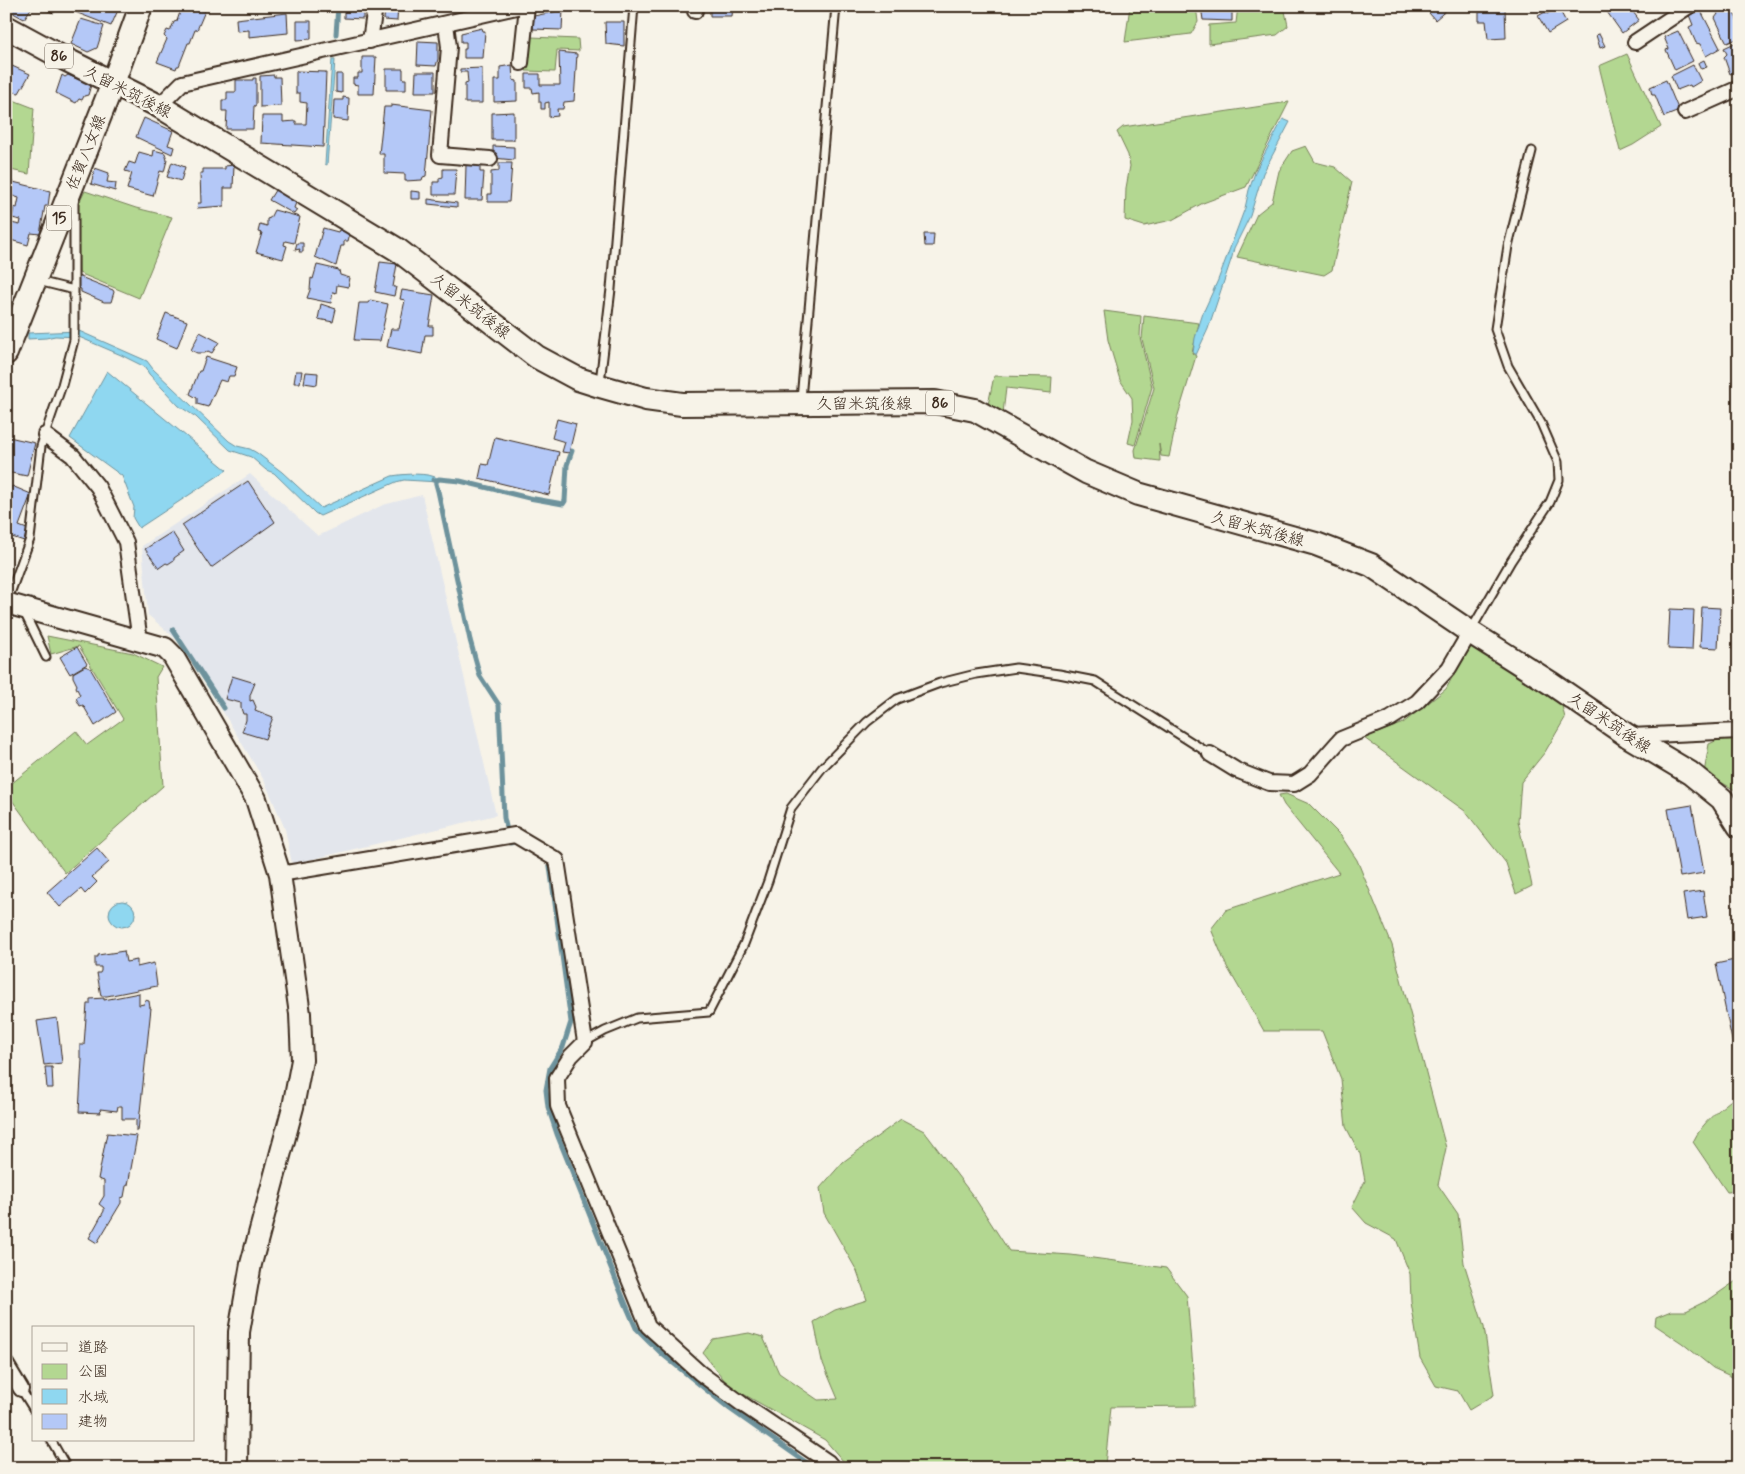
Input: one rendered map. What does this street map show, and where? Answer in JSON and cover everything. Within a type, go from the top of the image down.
[{"type":"main road","name":"佐賀八女線","points":[[6,353],[141,6]]},
{"type":"main road","name":"久留米筑後線","points":[[6,27],[159,106],[398,250],[537,357],[578,379],[646,399],[682,404],[936,402],[975,410],[1086,472],[1138,494],[1316,544],[1371,565],[1628,736],[1690,773],[1722,799],[1739,826]]},
{"type":"street","points":[[370,41],[375,6]]},
{"type":"street","points":[[159,106],[182,84],[521,6]]},
{"type":"street","points":[[521,63],[527,6]]},
{"type":"street","points":[[1635,42],[1689,6]]},
{"type":"street","points":[[446,24],[449,47],[440,155],[490,159]]},
{"type":"street","points":[[1686,112],[1739,88]]},
{"type":"street","points":[[45,435],[73,456],[98,488],[126,542],[140,641]]},
{"type":"street","points":[[13,600],[165,648],[173,656],[256,799],[280,874],[300,1014],[302,1060],[293,1108],[251,1264],[239,1332],[237,1468]]},
{"type":"street","points":[[1210,754],[1236,770],[1268,783],[1294,784],[1310,774],[1341,739],[1390,719],[1417,702],[1449,668],[1470,632]]},
{"type":"street","points":[[1628,736],[1739,732]]},
{"type":"street","points":[[280,874],[515,835],[557,860],[585,1042],[571,1056],[557,1078],[558,1106],[648,1326],[700,1373],[828,1462],[833,1468]]},
{"type":"street","points":[[6,1364],[21,1389]]},
{"type":"lane","points":[[600,386],[611,289],[634,6]]},
{"type":"lane","points":[[800,403],[836,6]]},
{"type":"lane","points":[[1470,632],[1511,561],[1550,502],[1559,480],[1558,462],[1541,424],[1508,366],[1495,329],[1508,246],[1532,151]]},
{"type":"lane","points":[[46,657],[13,600],[30,539],[41,446],[62,385],[74,340],[74,178]]},
{"type":"lane","points":[[34,280],[74,290]]},
{"type":"lane","points":[[585,1042],[605,1031],[637,1018],[709,1012],[744,944],[768,881],[790,808],[822,768],[860,728],[897,699],[940,683],[984,672],[1016,668],[1059,674],[1095,681],[1210,754]]},
{"type":"lane","points":[[21,1389],[32,1407]]},
{"type":"lane","points":[[52,1442],[67,1468]]},
{"type":"shaded area","points":[[250,474],[318,536],[383,505],[422,495],[496,815],[292,864],[285,829],[265,782],[183,645],[148,615],[142,546]]},
{"type":"green space","points":[[1130,6],[1196,6],[1198,22],[1191,34],[1125,42]]},
{"type":"green space","points":[[1238,6],[1284,6],[1288,26],[1277,35],[1209,44],[1209,25],[1236,23]]},
{"type":"green space","points":[[531,37],[578,39],[579,51],[557,50],[555,72],[526,71]]},
{"type":"green space","points":[[1627,54],[1661,127],[1620,151],[1599,66]]},
{"type":"green space","points":[[8,98],[34,108],[29,174],[6,169],[6,102]]},
{"type":"green space","points":[[1289,102],[1246,187],[1203,203],[1172,220],[1144,226],[1125,220],[1126,188],[1130,166],[1128,155],[1117,132],[1123,127]]},
{"type":"green space","points":[[1306,146],[1315,162],[1335,167],[1352,182],[1332,270],[1324,275],[1237,257],[1257,214],[1272,202],[1279,171],[1292,151]]},
{"type":"green space","points":[[85,191],[136,208],[172,217],[139,298],[79,273],[78,205]]},
{"type":"green space","points":[[1104,311],[1141,316],[1140,337],[1152,387],[1135,445],[1128,443],[1133,420],[1132,398],[1120,380],[1108,340]]},
{"type":"green space","points":[[1144,316],[1199,323],[1192,353],[1196,356],[1178,415],[1169,457],[1161,456],[1159,444],[1160,461],[1136,458],[1135,450],[1154,388],[1142,339]]},
{"type":"green space","points":[[994,376],[1052,377],[1051,393],[1006,388],[1003,413],[988,405]]},
{"type":"green space","points":[[47,636],[133,653],[162,667],[156,677],[163,786],[65,873],[6,792],[6,788],[76,731],[87,745],[123,719],[79,646],[51,654]]},
{"type":"green space","points":[[1470,644],[1561,702],[1565,718],[1545,752],[1521,782],[1518,821],[1532,886],[1516,894],[1506,863],[1465,811],[1364,738],[1403,723],[1446,689]]},
{"type":"green space","points":[[1739,736],[1739,794],[1737,791],[1704,773],[1709,744],[1722,738]]},
{"type":"green space","points":[[1286,794],[1309,804],[1341,836],[1357,860],[1392,945],[1446,1148],[1438,1185],[1458,1214],[1464,1263],[1484,1327],[1494,1395],[1469,1410],[1458,1391],[1436,1386],[1420,1358],[1411,1302],[1410,1274],[1396,1239],[1366,1223],[1352,1207],[1365,1181],[1360,1154],[1346,1127],[1341,1079],[1322,1031],[1264,1031],[1226,965],[1211,929],[1226,910],[1339,873],[1284,805],[1279,795]]},
{"type":"green space","points":[[1739,1094],[1739,1191],[1727,1192],[1693,1142],[1707,1121]]},
{"type":"green space","points":[[901,1119],[924,1131],[976,1200],[1009,1251],[1071,1255],[1166,1268],[1187,1296],[1195,1406],[1111,1407],[1105,1465],[1103,1468],[849,1468],[825,1440],[729,1386],[703,1353],[713,1339],[749,1333],[763,1337],[779,1373],[818,1400],[838,1399],[822,1361],[814,1322],[835,1310],[867,1300],[857,1271],[824,1213],[820,1188],[843,1162]]},
{"type":"green space","points":[[1739,1279],[1739,1380],[1713,1368],[1682,1343],[1655,1325],[1656,1317],[1671,1311],[1686,1311],[1710,1299]]},
{"type":"water","points":[[332,60],[335,60],[327,165],[325,164]]},
{"type":"water","points":[[1283,119],[1290,122],[1263,173],[1250,216],[1234,248],[1208,329],[1196,355],[1193,353],[1195,338],[1203,313],[1218,280],[1245,208],[1256,170]]},
{"type":"water","points":[[79,331],[147,361],[153,369],[229,441],[257,453],[282,472],[321,508],[392,476],[423,474],[439,479],[439,482],[404,480],[396,482],[320,516],[274,473],[266,470],[251,457],[230,450],[196,417],[179,406],[149,374],[145,367],[79,337],[55,336],[28,339],[28,333]]},
{"type":"water","points":[[107,371],[227,470],[139,528],[133,518],[134,507],[122,476],[70,438]]},
{"type":"water","points":[[122,901],[131,905],[135,914],[131,923],[122,927],[113,923],[109,914],[113,905]]},
{"type":"building","points":[[6,6],[32,7],[24,19],[6,9]]},
{"type":"building","points":[[43,6],[64,6],[62,10],[54,7],[54,13],[43,9]]},
{"type":"building","points":[[77,6],[110,6],[118,10],[111,26],[75,12]]},
{"type":"building","points":[[344,6],[363,6],[363,19],[344,18]]},
{"type":"building","points":[[385,6],[398,6],[397,21],[384,20]]},
{"type":"building","points":[[710,6],[733,6],[732,16],[710,16]]},
{"type":"building","points":[[1201,6],[1232,6],[1232,21],[1203,20]]},
{"type":"building","points":[[1447,6],[1449,8],[1435,20],[1424,7]]},
{"type":"building","points":[[1609,6],[1634,6],[1631,9],[1639,20],[1622,33],[1605,9]]},
{"type":"building","points":[[1723,6],[1731,6],[1739,24],[1739,38],[1727,43],[1715,18],[1718,14],[1716,10]]},
{"type":"building","points":[[193,7],[205,11],[197,30],[195,30],[190,43],[188,43],[179,66],[176,69],[157,62],[167,39],[164,36],[167,30],[170,31],[174,22],[177,21],[181,9],[192,12]]},
{"type":"building","points":[[1558,7],[1566,22],[1548,33],[1538,16],[1545,12],[1547,14]]},
{"type":"building","points":[[1505,8],[1506,38],[1488,39],[1486,21],[1479,21],[1479,12]]},
{"type":"building","points":[[563,10],[562,30],[533,29],[534,16]]},
{"type":"building","points":[[1701,11],[1720,48],[1706,56],[1700,44],[1696,43],[1689,27],[1693,25],[1689,15]]},
{"type":"building","points":[[287,13],[288,33],[249,37],[249,30],[237,31],[236,19]]},
{"type":"building","points":[[81,19],[104,26],[97,48],[88,52],[71,44]]},
{"type":"building","points":[[297,21],[311,21],[311,39],[297,40]]},
{"type":"building","points":[[605,22],[624,22],[624,46],[606,44]]},
{"type":"building","points":[[482,28],[485,31],[483,58],[464,58],[466,42],[461,42],[461,33]]},
{"type":"building","points":[[1678,31],[1693,61],[1675,70],[1666,50],[1669,49],[1664,37]]},
{"type":"building","points":[[1599,34],[1605,46],[1600,48],[1596,35]]},
{"type":"building","points":[[418,41],[438,42],[436,66],[417,65]]},
{"type":"building","points":[[1739,41],[1739,77],[1735,72],[1730,74],[1724,57],[1727,54],[1724,48]]},
{"type":"building","points":[[559,52],[577,54],[574,101],[564,102],[563,109],[557,109],[558,116],[549,117],[549,102],[545,103],[545,109],[541,109],[539,92],[533,93],[532,88],[526,88],[526,74],[540,74],[540,85],[560,85]]},
{"type":"building","points":[[362,57],[376,57],[374,94],[358,94],[358,85],[353,84],[353,78],[358,78],[358,73],[362,73]]},
{"type":"building","points":[[1704,60],[1707,67],[1701,69],[1698,63]]},
{"type":"building","points":[[512,65],[513,80],[517,81],[517,101],[494,102],[494,80],[500,80],[500,67]]},
{"type":"building","points":[[1693,65],[1701,81],[1691,87],[1690,85],[1677,90],[1671,76]]},
{"type":"building","points":[[12,66],[30,74],[19,93],[14,92],[11,95],[6,92],[6,75]]},
{"type":"building","points":[[482,68],[482,103],[465,103],[465,84],[468,83],[467,72],[460,72],[460,69]]},
{"type":"building","points":[[386,69],[403,69],[403,79],[406,79],[406,90],[386,90]]},
{"type":"building","points":[[296,71],[326,72],[323,147],[261,143],[262,116],[283,116],[283,122],[296,121],[296,124],[306,124],[307,103],[300,102],[300,93],[296,93]]},
{"type":"building","points":[[416,72],[435,72],[435,92],[415,92]]},
{"type":"building","points":[[336,74],[342,74],[342,93],[336,92]]},
{"type":"building","points":[[62,75],[65,77],[68,75],[91,85],[88,95],[84,96],[82,100],[79,99],[76,103],[56,93]]},
{"type":"building","points":[[274,75],[274,77],[280,77],[281,106],[260,107],[260,76]]},
{"type":"building","points":[[253,78],[256,78],[256,105],[254,106],[253,129],[226,129],[227,111],[222,111],[222,100],[227,100],[227,92],[236,92],[236,80],[253,80]]},
{"type":"building","points":[[1666,80],[1679,111],[1664,117],[1655,95],[1652,95],[1650,87]]},
{"type":"building","points":[[343,97],[349,98],[348,121],[333,119],[334,100],[343,100]]},
{"type":"building","points":[[391,105],[432,110],[426,176],[422,180],[405,181],[405,174],[384,173],[384,154],[379,154],[384,107],[391,107]]},
{"type":"building","points":[[514,112],[514,140],[492,140],[492,113]]},
{"type":"building","points":[[144,118],[173,131],[168,145],[174,147],[172,154],[136,137]]},
{"type":"building","points":[[493,146],[514,147],[514,160],[493,158]]},
{"type":"building","points":[[154,150],[165,153],[167,160],[164,172],[160,171],[153,196],[127,189],[132,173],[125,171],[129,162],[135,164],[139,152],[153,156]]},
{"type":"building","points":[[172,162],[185,167],[181,181],[167,177]]},
{"type":"building","points":[[499,163],[512,163],[509,202],[488,202],[488,194],[491,194],[491,172],[499,171]]},
{"type":"building","points":[[234,165],[233,188],[224,188],[224,206],[197,208],[198,203],[201,203],[200,173],[203,173],[203,169],[225,169],[225,166]]},
{"type":"building","points":[[466,165],[480,166],[480,172],[484,172],[482,200],[465,200]]},
{"type":"building","points":[[95,168],[109,173],[107,182],[116,183],[115,191],[91,184]]},
{"type":"building","points":[[443,169],[456,169],[454,195],[433,195],[433,182],[439,182],[439,178],[443,177]]},
{"type":"building","points":[[9,181],[50,191],[40,234],[31,233],[28,245],[7,239],[11,223],[20,225],[21,220],[12,218],[14,207],[17,208],[19,198],[7,194]]},
{"type":"building","points":[[277,187],[297,200],[294,208],[297,210],[294,214],[269,200]]},
{"type":"building","points":[[411,191],[420,192],[420,199],[411,199]]},
{"type":"building","points":[[428,199],[457,203],[457,207],[428,204]]},
{"type":"building","points":[[274,210],[300,217],[294,243],[285,241],[284,245],[287,246],[283,259],[256,252],[262,233],[258,232],[260,224],[267,226],[267,219],[270,218]]},
{"type":"building","points":[[323,228],[350,233],[348,241],[344,241],[344,246],[341,246],[336,266],[315,257]]},
{"type":"building","points":[[924,234],[934,234],[933,246],[925,246]]},
{"type":"building","points":[[297,243],[303,243],[303,252],[299,252],[300,249],[295,250]]},
{"type":"building","points":[[380,262],[397,264],[393,287],[396,287],[394,296],[375,292]]},
{"type":"building","points":[[317,265],[339,270],[340,275],[350,278],[348,287],[337,285],[336,293],[333,292],[331,303],[307,298],[311,278],[313,279]]},
{"type":"building","points":[[78,276],[113,290],[111,302],[104,302],[81,292],[81,289],[78,288]]},
{"type":"building","points":[[402,290],[434,295],[429,326],[433,326],[433,335],[425,335],[422,354],[387,347],[391,329],[399,329],[405,300],[400,299]]},
{"type":"building","points":[[370,300],[388,304],[380,341],[354,340],[359,303],[368,303]]},
{"type":"building","points":[[321,304],[336,309],[333,322],[318,319]]},
{"type":"building","points":[[166,313],[187,321],[177,348],[156,339]]},
{"type":"building","points":[[200,332],[219,342],[212,353],[208,351],[197,353],[191,350]]},
{"type":"building","points":[[206,357],[237,367],[234,376],[229,376],[227,382],[220,380],[208,407],[197,404],[197,398],[190,394]]},
{"type":"building","points":[[296,371],[302,371],[300,383],[294,383]]},
{"type":"building","points":[[306,372],[318,373],[317,385],[304,383]]},
{"type":"building","points":[[557,419],[576,424],[569,453],[562,452],[565,442],[552,438]]},
{"type":"building","points":[[9,437],[35,443],[27,476],[6,472],[6,449],[8,449]]},
{"type":"building","points":[[495,437],[559,452],[549,495],[479,478],[482,464],[488,465]]},
{"type":"building","points":[[248,481],[275,522],[211,568],[182,525]]},
{"type":"building","points":[[12,486],[31,494],[19,526],[27,529],[24,541],[6,535],[6,499]]},
{"type":"building","points":[[172,532],[184,551],[174,560],[159,568],[145,549]]},
{"type":"building","points":[[1702,607],[1720,608],[1718,648],[1700,647]]},
{"type":"building","points":[[1670,609],[1694,610],[1692,650],[1668,649]]},
{"type":"building","points":[[77,647],[87,664],[70,674],[60,657]]},
{"type":"building","points":[[85,666],[90,668],[116,712],[95,726],[83,705],[80,706],[76,698],[80,695],[73,673]]},
{"type":"building","points":[[232,676],[255,683],[250,695],[250,701],[253,700],[256,707],[255,710],[273,717],[265,739],[242,732],[246,714],[243,714],[241,703],[225,699]]},
{"type":"building","points":[[1692,805],[1704,873],[1680,877],[1668,809]]},
{"type":"building","points":[[97,848],[109,862],[92,877],[97,882],[85,894],[81,889],[60,907],[47,892]]},
{"type":"building","points":[[1703,891],[1707,917],[1687,920],[1683,894]]},
{"type":"building","points":[[124,951],[126,962],[137,960],[137,967],[154,963],[157,986],[101,996],[97,973],[100,973],[101,967],[95,967],[95,957]]},
{"type":"building","points":[[1739,959],[1739,1068],[1738,1069],[1716,964]]},
{"type":"building","points":[[139,993],[139,1005],[144,1004],[145,1000],[149,1001],[151,1008],[138,1131],[136,1131],[136,1119],[122,1119],[122,1106],[118,1106],[117,1111],[100,1109],[101,1113],[79,1112],[82,1059],[80,1058],[80,1045],[84,1045],[87,1004],[90,1004],[90,999],[104,998],[104,1000]]},
{"type":"building","points":[[57,1018],[62,1063],[44,1065],[37,1021]]},
{"type":"building","points":[[45,1067],[52,1067],[53,1088],[47,1088]]},
{"type":"building","points":[[107,1133],[137,1136],[124,1197],[121,1198],[121,1203],[97,1243],[89,1238],[104,1211],[104,1208],[99,1204],[104,1196],[104,1181],[98,1179]]},
{"type":"waterway","points":[[336,34],[338,6]]},
{"type":"waterway","points":[[439,479],[460,481],[529,498],[563,504],[565,501],[567,465],[572,451]]},
{"type":"waterway","points":[[433,480],[435,480],[438,491],[470,640],[480,676],[499,705],[504,818],[510,843],[515,842],[519,844]]},
{"type":"waterway","points":[[173,630],[224,708]]},
{"type":"waterway","points":[[549,859],[571,1022],[563,1047],[550,1068],[546,1090],[548,1107],[557,1134],[636,1328],[661,1353],[730,1409],[814,1468]]}]
